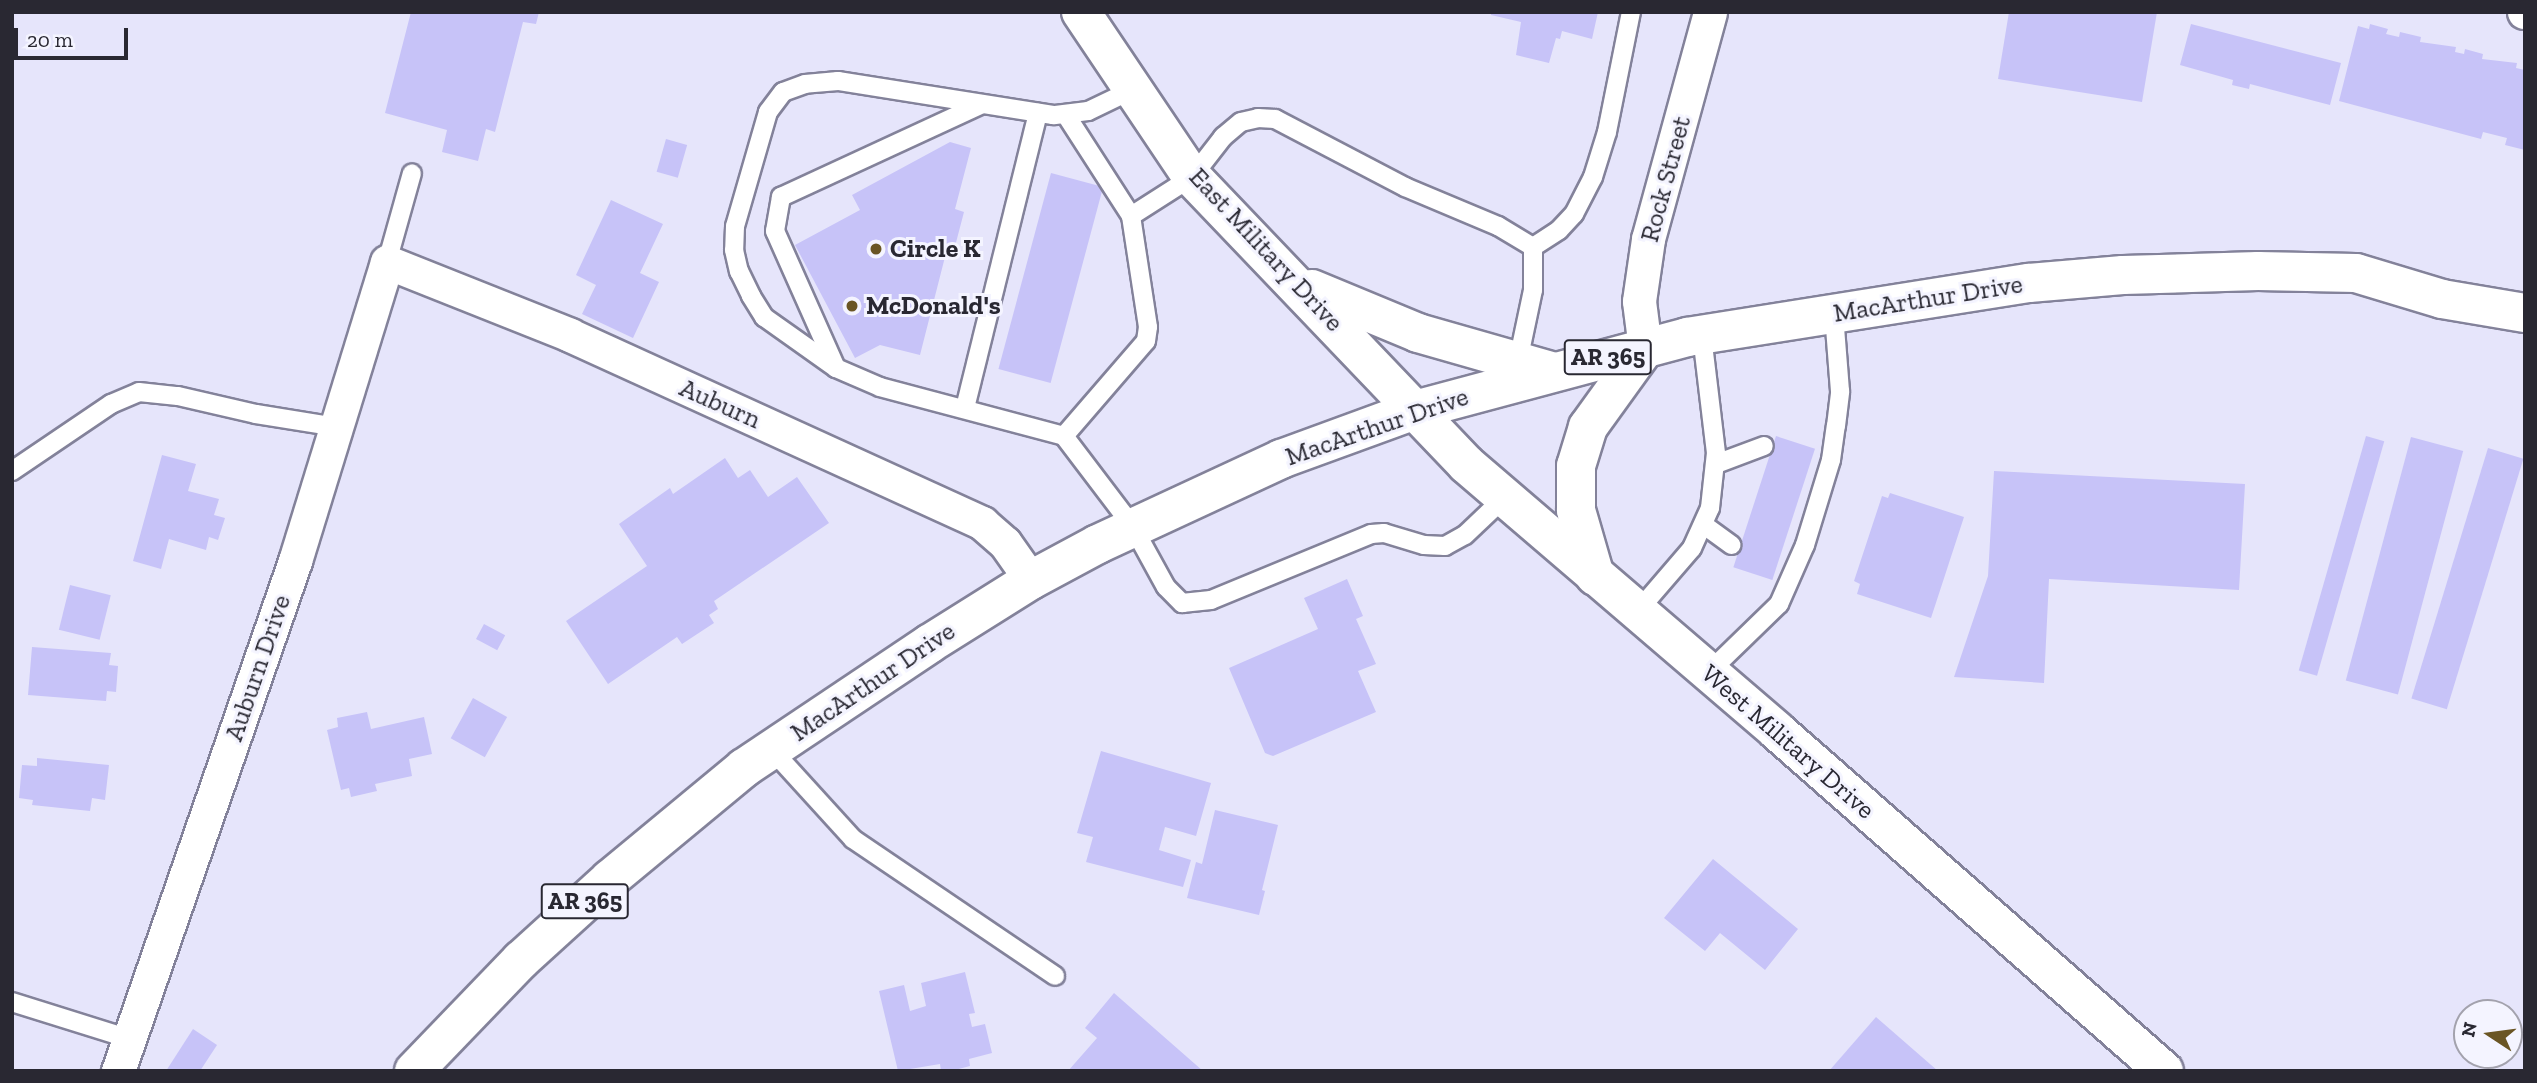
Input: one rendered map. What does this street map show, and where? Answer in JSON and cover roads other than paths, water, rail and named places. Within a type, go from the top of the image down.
[{"type":"main road","name":"East Military Drive","points":[[1081,12],[1192,177],[1261,250],[1296,282],[1415,410]]},
{"type":"main road","name":"MacArthur Drive","points":[[424,1068],[521,960],[610,878],[744,768],[929,644],[1031,580],[1133,527],[1281,459],[1415,410],[1702,335],[2029,283],[2123,275],[2258,271],[2356,272],[2442,299],[2525,313]]},
{"type":"main road","points":[[1296,282],[1418,333],[1555,372]]},
{"type":"main road","points":[[1595,576],[1576,510],[1576,466],[1588,427],[1645,348]]},
{"type":"main road","name":"West Military Drive","points":[[1415,410],[1504,498],[1709,672],[2164,1071]]},
{"type":"street","name":"Rock Street","points":[[1645,348],[1639,301],[1646,250],[1710,12]]},
{"type":"street","name":"Auburn Drive","points":[[118,1071],[295,561],[387,262]]},
{"type":"street","name":"Auburn","points":[[387,262],[570,335],[982,523],[1005,543],[1031,580]]},
{"type":"lane","points":[[1533,247],[1559,230],[1574,214],[1593,177],[1607,132],[1631,12]]},
{"type":"lane","points":[[1134,89],[1088,111],[1066,115],[821,81],[783,92],[768,111],[735,226],[734,250],[739,271],[764,317],[836,368],[880,387],[1065,436],[1133,527],[1166,587],[1176,599],[1190,604],[1211,600],[1371,534],[1384,533],[1424,545],[1446,545],[1465,535],[1504,498]]},
{"type":"lane","points":[[836,368],[775,231],[780,197],[982,104]]},
{"type":"lane","points":[[965,408],[1038,113]]},
{"type":"lane","points":[[1065,436],[1146,341],[1148,327],[1131,216],[1066,115]]},
{"type":"lane","points":[[1131,216],[1192,177],[1223,137],[1241,122],[1275,119],[1405,187],[1498,226],[1533,247]]},
{"type":"lane","points":[[387,262],[412,173]]},
{"type":"lane","points":[[1518,361],[1533,290],[1533,247]]},
{"type":"lane","points":[[1709,672],[1779,604],[1805,545],[1831,460],[1836,426],[1840,391],[1833,314]]},
{"type":"lane","points":[[1637,612],[1692,548],[1704,525],[1714,491],[1716,464],[1712,395],[1702,335]]},
{"type":"lane","points":[[12,471],[111,404],[139,393],[178,396],[256,414],[336,427]]},
{"type":"lane","points":[[1716,464],[1764,446]]},
{"type":"lane","points":[[1704,525],[1732,545]]},
{"type":"lane","points":[[772,750],[814,800],[853,839],[1055,976]]},
{"type":"lane","points":[[12,1002],[130,1039]]},
{"type":"place","name":"Circle K","points":[[876,249]]},
{"type":"place","name":"McDonald's","points":[[852,306]]}]
